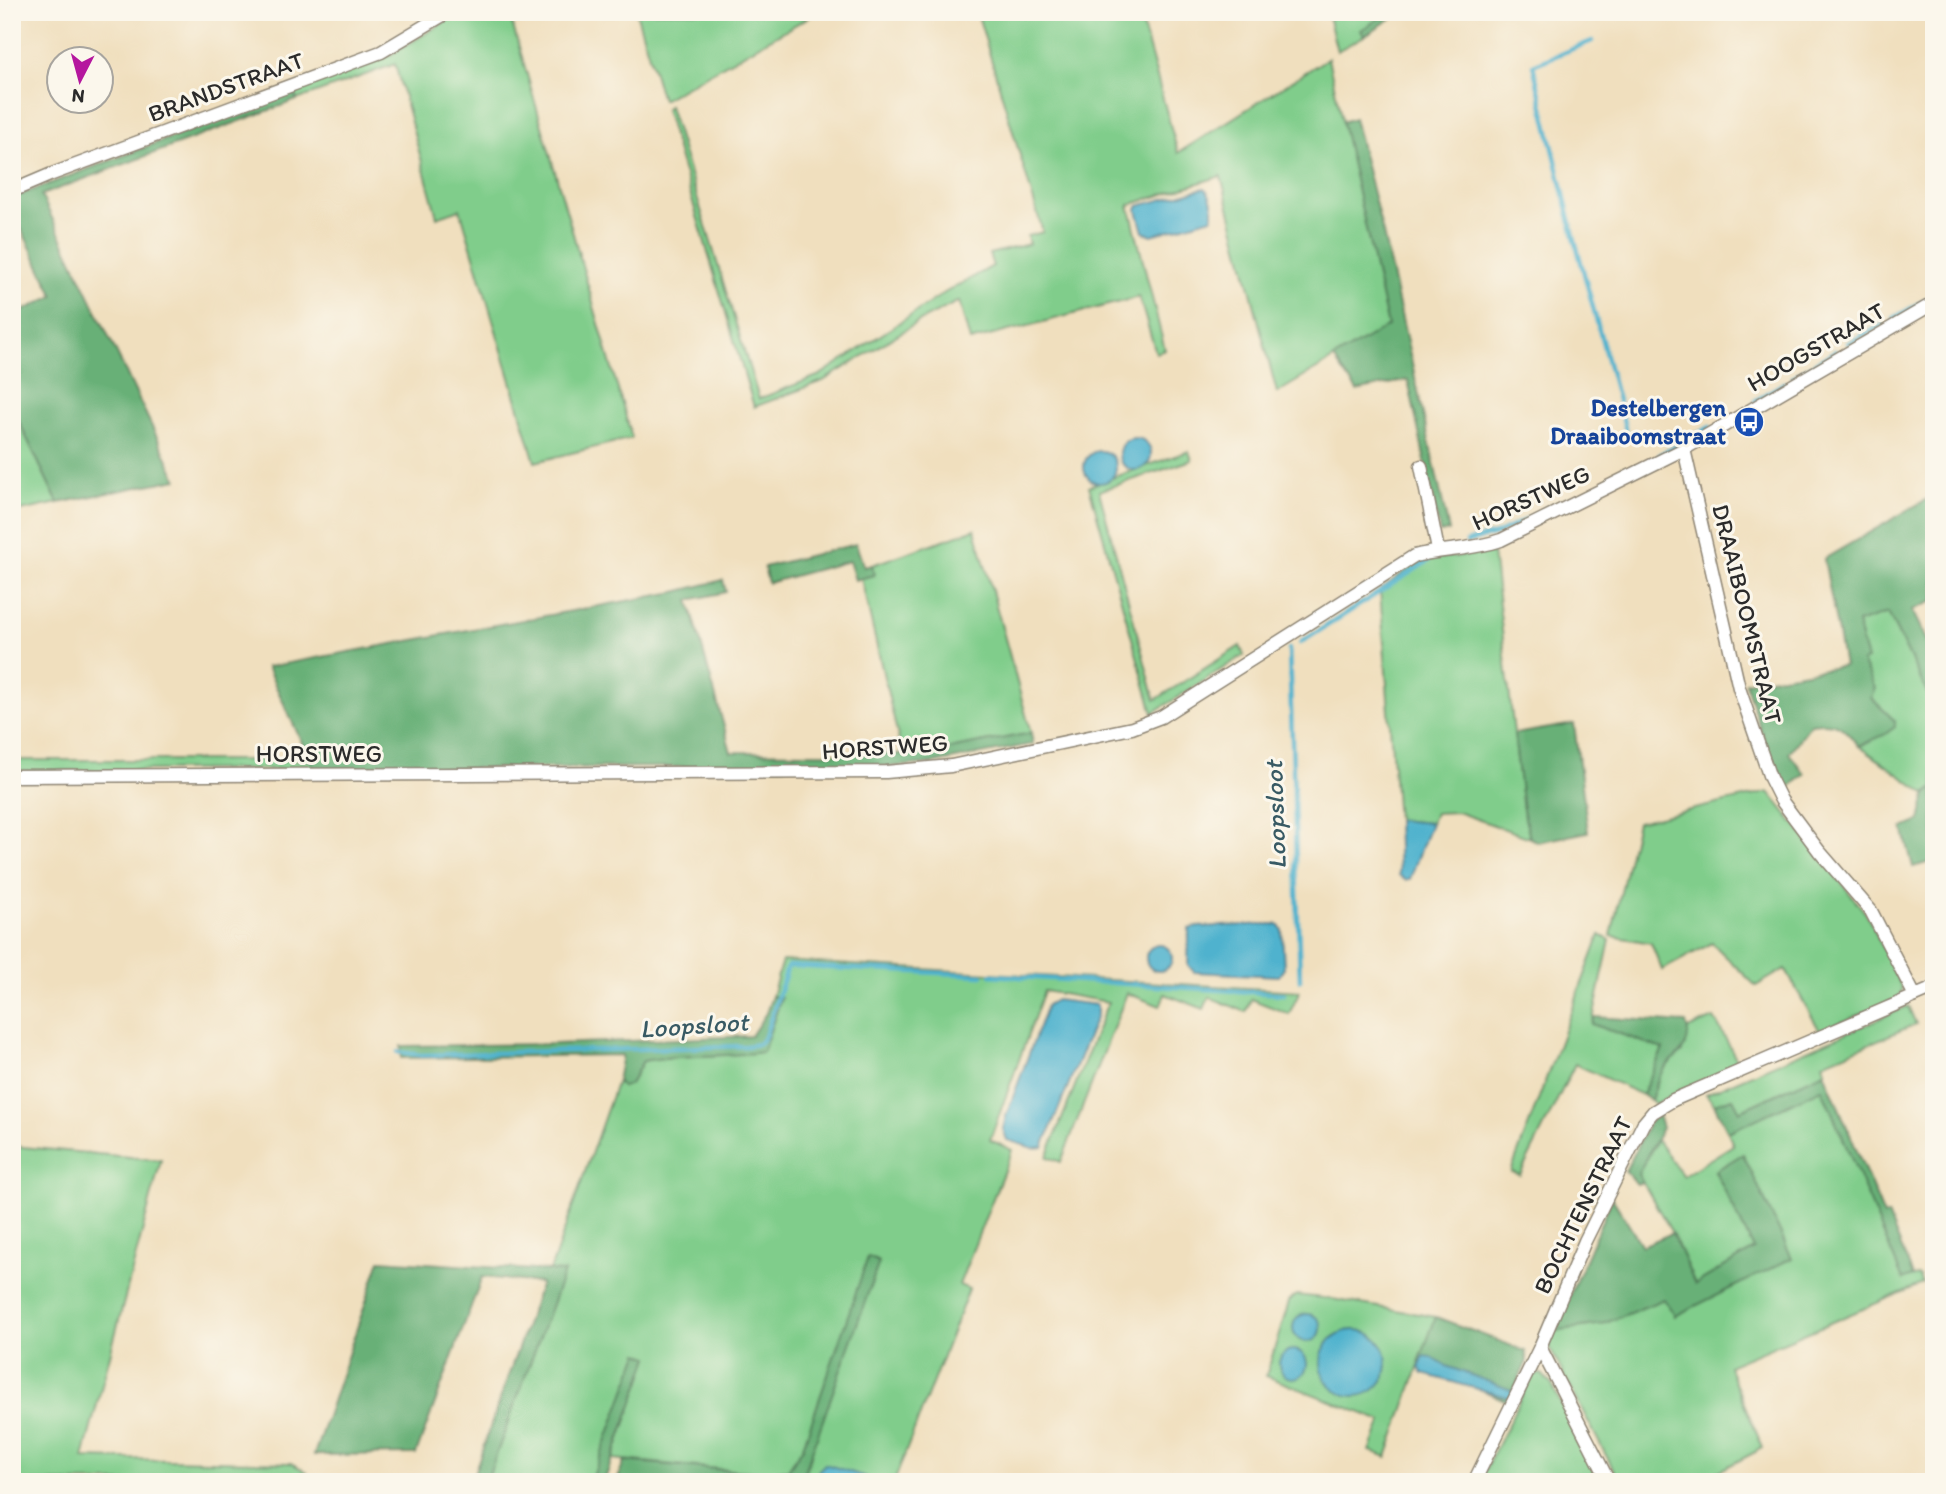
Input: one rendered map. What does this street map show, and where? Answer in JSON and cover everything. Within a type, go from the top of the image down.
[{"type":"street","name":"BRANDSTRAAT","points":[[12,191],[381,52],[448,12]]},
{"type":"street","name":"HOOGSTRAAT","points":[[1684,449],[1934,303]]},
{"type":"street","name":"HORSTWEG","points":[[12,776],[886,772],[951,766],[1132,727],[1161,717],[1414,556],[1501,540],[1684,449]]},
{"type":"street","name":"DRAAIBOOMSTRAAT","points":[[1684,449],[1739,688],[1770,778],[1781,800],[1819,851],[1871,912],[1915,996]]},
{"type":"street","points":[[1421,466],[1438,550]]},
{"type":"street","name":"BOCHTENSTRAAT","points":[[1474,1482],[1540,1347],[1585,1241],[1648,1117],[1673,1100],[1934,988]]},
{"type":"street","points":[[1540,1347],[1609,1482]]},
{"type":"green space","points":[[461,12],[507,12],[513,26],[632,438],[535,462],[460,209],[437,217],[395,64],[297,100],[293,91],[390,55]]},
{"type":"green space","points":[[636,12],[813,12],[814,14],[662,100]]},
{"type":"green space","points":[[977,12],[1139,12],[1178,153],[1328,58],[1388,326],[1277,393],[1221,176],[1129,205],[1165,350],[1156,353],[1139,297],[970,341],[959,301],[918,322],[823,381],[754,407],[665,109],[669,106],[759,399],[820,375],[946,292],[993,266],[989,254],[1029,244],[1027,236],[1043,232]]},
{"type":"green space","points":[[1327,12],[1389,12],[1362,30],[1364,36],[1337,51]]},
{"type":"green space","points":[[1389,12],[1401,12],[1364,36],[1361,30]]},
{"type":"green space","points":[[293,91],[297,100],[41,195],[177,479],[58,503],[12,407],[12,316],[54,296],[17,220],[12,222],[12,198]]},
{"type":"green space","points":[[1354,118],[1383,233],[1449,531],[1440,533],[1408,380],[1357,391],[1334,358],[1388,326],[1342,122]]},
{"type":"green space","points":[[12,407],[58,503],[12,513]]},
{"type":"green space","points":[[1189,451],[1192,460],[1099,491],[1155,700],[1240,646],[1244,655],[1153,713],[1089,486]]},
{"type":"green space","points":[[1934,495],[1934,601],[1912,610],[1934,656],[1934,706],[1888,613],[1857,623],[1867,660],[1862,662],[1875,688],[1871,698],[1895,721],[1895,727],[1859,746],[1838,726],[1827,723],[1811,724],[1789,753],[1805,774],[1784,792],[1745,682],[1844,666],[1824,559]]},
{"type":"green space","points":[[975,529],[1031,733],[934,752],[902,754],[861,578],[874,575],[872,565]]},
{"type":"green space","points":[[856,544],[864,567],[872,565],[874,575],[855,580],[849,561],[768,583],[764,567]]},
{"type":"green space","points":[[1493,553],[1523,810],[1530,838],[1457,812],[1435,813],[1431,823],[1397,820],[1380,590],[1415,564],[1427,559]]},
{"type":"green space","points":[[723,580],[726,592],[689,600],[731,752],[934,752],[1031,733],[1033,744],[935,763],[901,766],[314,769],[267,667],[675,592]]},
{"type":"green space","points":[[1888,613],[1934,706],[1934,788],[1926,794],[1859,746],[1895,721],[1871,698],[1870,678],[1861,662],[1857,623]]},
{"type":"green space","points":[[1574,724],[1588,832],[1538,842],[1530,838],[1523,810],[1514,734]]},
{"type":"green space","points":[[12,760],[311,760],[314,769],[12,771]]},
{"type":"green space","points":[[1934,788],[1934,861],[1913,867],[1903,828],[1920,821],[1926,794]]},
{"type":"green space","points":[[1769,792],[1867,915],[1902,990],[1898,999],[1820,1031],[1785,969],[1756,986],[1712,943],[1662,970],[1651,943],[1611,936],[1637,822]]},
{"type":"green space","points":[[1600,935],[1610,940],[1592,1024],[1663,1049],[1642,1095],[1575,1064],[1520,1175],[1511,1172]]},
{"type":"green space","points":[[782,961],[1300,991],[1289,1014],[1251,999],[1246,1012],[1209,997],[1204,1009],[1165,994],[1160,1006],[1127,993],[1061,1162],[1047,1157],[1108,1002],[1044,991],[990,1140],[1012,1150],[959,1285],[969,1289],[894,1482],[868,1482],[819,1470],[815,1482],[801,1482],[869,1258],[803,1447],[788,1470],[761,1473],[613,1459],[649,1357],[639,1354],[591,1482],[486,1482],[563,1273],[550,1271],[617,1081],[622,1087],[630,1084],[643,1061],[763,1051],[781,998],[772,996]]},
{"type":"green space","points":[[772,996],[781,998],[763,1052],[643,1061],[630,1084],[622,1087],[617,1081],[622,1055],[401,1058],[401,1046],[555,1044],[751,1036],[766,1013]]},
{"type":"green space","points":[[1908,1006],[1916,1024],[1823,1063],[1826,1072],[1739,1111],[1733,1098],[1714,1104],[1706,1094]]},
{"type":"green space","points":[[1594,1017],[1686,1023],[1688,1032],[1685,1046],[1662,1072],[1651,1100],[1642,1095],[1663,1049],[1592,1024]]},
{"type":"green space","points":[[1714,1018],[1740,1065],[1655,1104],[1651,1100],[1662,1070],[1682,1052],[1688,1029]]},
{"type":"green space","points":[[1824,1072],[1884,1216],[1888,1215],[1913,1276],[1903,1280],[1822,1089],[1728,1132],[1714,1104],[1733,1098],[1740,1111]]},
{"type":"green space","points":[[1822,1088],[1903,1279],[1918,1275],[1922,1284],[1728,1366],[1763,1448],[1698,1482],[1620,1482],[1549,1347],[1554,1331],[1603,1324],[1665,1298],[1675,1316],[1791,1258],[1743,1155],[1715,1171],[1754,1249],[1695,1284],[1672,1233],[1638,1174],[1657,1140],[1683,1176],[1733,1145],[1728,1132]]},
{"type":"green space","points":[[1658,1115],[1662,1128],[1638,1174],[1642,1182],[1637,1184],[1625,1171],[1649,1123]]},
{"type":"green space","points":[[12,1146],[161,1160],[83,1458],[291,1463],[307,1472],[304,1482],[12,1482]]},
{"type":"green space","points":[[1743,1154],[1792,1258],[1675,1316],[1664,1299],[1603,1324],[1554,1331],[1612,1198],[1642,1246],[1672,1233],[1695,1284],[1754,1249],[1715,1171]]},
{"type":"green space","points":[[868,1257],[879,1262],[801,1482],[617,1482],[624,1461],[761,1473],[788,1470],[803,1447]]},
{"type":"green space","points":[[380,1260],[564,1272],[486,1482],[471,1482],[541,1283],[482,1277],[416,1454],[314,1455]]},
{"type":"green space","points":[[1296,1295],[1436,1317],[1387,1457],[1370,1451],[1382,1421],[1266,1376],[1289,1302]]},
{"type":"green space","points":[[1436,1317],[1525,1351],[1527,1361],[1509,1402],[1419,1362]]},
{"type":"green space","points":[[639,1353],[649,1357],[604,1482],[591,1482]]},
{"type":"green space","points":[[1542,1374],[1552,1385],[1600,1482],[1479,1482],[1530,1380],[1534,1375]]},
{"type":"water","points":[[1204,188],[1212,202],[1212,218],[1152,235],[1143,232],[1138,206]]},
{"type":"water","points":[[1135,438],[1146,443],[1151,454],[1146,465],[1135,470],[1124,465],[1119,454],[1124,443]]},
{"type":"water","points":[[1100,451],[1111,456],[1116,467],[1111,478],[1100,483],[1089,478],[1084,467],[1089,456]]},
{"type":"water","points":[[1397,820],[1431,823],[1410,879],[1405,880],[1399,875]]},
{"type":"water","points":[[1279,925],[1282,930],[1284,968],[1279,976],[1194,972],[1188,965],[1189,929]]},
{"type":"water","points":[[1159,945],[1168,949],[1172,958],[1168,967],[1159,971],[1150,967],[1146,958],[1150,949]]},
{"type":"water","points":[[1056,1000],[1097,1005],[1097,1015],[1043,1147],[1033,1148],[1007,1140],[1003,1129],[1047,1005]]},
{"type":"water","points":[[1307,1314],[1317,1318],[1321,1328],[1317,1338],[1307,1342],[1297,1338],[1293,1328],[1297,1318]]},
{"type":"water","points":[[1354,1330],[1367,1333],[1377,1340],[1384,1350],[1387,1363],[1384,1376],[1377,1386],[1367,1393],[1354,1396],[1341,1393],[1331,1386],[1324,1376],[1321,1363],[1324,1350],[1331,1340],[1341,1333]]},
{"type":"water","points":[[1293,1350],[1303,1354],[1307,1364],[1303,1374],[1293,1378],[1283,1374],[1279,1364],[1283,1354]]},
{"type":"water","points":[[1424,1356],[1514,1391],[1511,1398],[1423,1374],[1419,1368]]},
{"type":"water","points":[[825,1464],[866,1477],[868,1482],[815,1482],[819,1470]]},
{"type":"waterway","points":[[1592,41],[1533,65],[1575,240],[1627,434]]},
{"type":"waterway","name":"Loopsloot","points":[[1894,318],[1931,297]]},
{"type":"waterway","name":"Loopsloot","points":[[1848,343],[1883,325]]},
{"type":"waterway","name":"Loopsloot","points":[[1793,377],[1835,351]]},
{"type":"waterway","name":"Loopsloot","points":[[1755,401],[1784,383]]},
{"type":"waterway","name":"Loopsloot","points":[[1659,455],[1710,427]]},
{"type":"waterway","name":"Loopsloot","points":[[1467,542],[1496,534],[1572,498]]},
{"type":"waterway","name":"Loopsloot","points":[[1300,643],[1428,561]]},
{"type":"waterway","name":"Loopsloot","points":[[1289,649],[1300,980]]},
{"type":"waterway","name":"Loopsloot","points":[[398,1052],[421,1055],[746,1046],[759,1044],[765,1036],[788,966],[982,975]]},
{"type":"waterway","name":"Loopsloot","points":[[991,975],[1284,994]]},
{"type":"place","name":"Destelbergen Draaiboomstraat","points":[[1749,422]]}]
